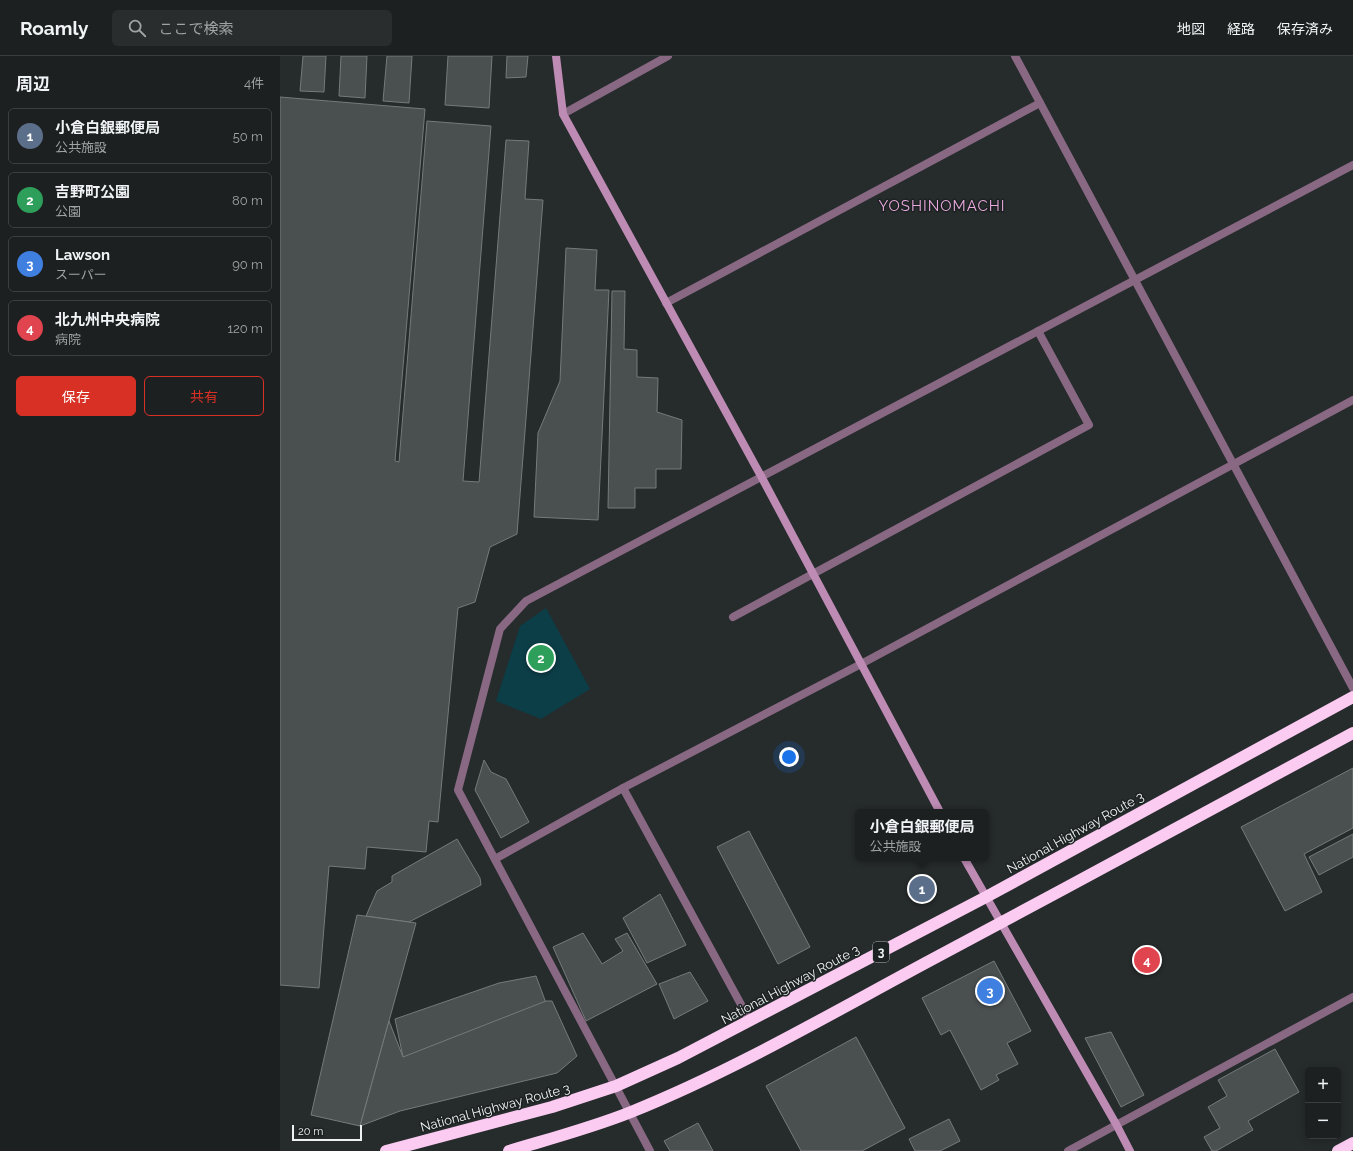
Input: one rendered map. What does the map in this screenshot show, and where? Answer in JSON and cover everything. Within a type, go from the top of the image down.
[{"type":"highway","name":"National Highway Route 3","points":[[386,1151],[552,1107],[616,1086],[678,1058],[986,896],[1353,697]]},
{"type":"highway","name":"3","points":[[509,1151],[561,1136],[629,1112],[696,1084],[770,1047],[1353,733]]},
{"type":"highway","points":[[1338,1151],[1353,1143]]},
{"type":"street","points":[[556,56],[563,114],[761,476],[938,809]]},
{"type":"street","points":[[563,114],[668,56]]},
{"type":"street","points":[[1015,56],[1353,688]]},
{"type":"street","points":[[666,303],[1040,102]]},
{"type":"street","points":[[650,1151],[458,790],[500,629],[526,601],[1353,165]]},
{"type":"street","points":[[733,617],[1089,425],[1038,332]]},
{"type":"street","points":[[494,859],[623,788],[861,664],[1353,400]]},
{"type":"street","points":[[623,788],[750,1021]]},
{"type":"street","points":[[966,861],[1130,1151]]},
{"type":"street","points":[[1068,1151],[1353,997]]},
{"type":"shaded area","points":[[546,608],[590,689],[541,719],[496,701],[520,626]]},
{"type":"building","points":[[303,56],[326,56],[324,92],[300,91]]},
{"type":"building","points":[[341,56],[367,56],[365,98],[339,96]]},
{"type":"building","points":[[387,56],[412,56],[409,103],[383,101]]},
{"type":"building","points":[[448,56],[492,56],[489,108],[445,105]]},
{"type":"building","points":[[507,56],[528,56],[526,77],[506,78]]},
{"type":"building","points":[[280,97],[425,109],[395,461],[399,462],[427,121],[491,126],[463,481],[479,482],[506,140],[529,141],[525,199],[543,200],[517,534],[490,547],[475,602],[458,608],[438,822],[429,821],[426,852],[367,847],[365,869],[329,866],[319,988],[280,985]]},
{"type":"building","points":[[566,248],[597,250],[595,290],[609,290],[598,520],[534,517],[538,433],[560,381]]},
{"type":"building","points":[[612,291],[625,291],[624,349],[637,350],[637,377],[658,378],[657,412],[682,420],[681,469],[656,469],[656,488],[635,488],[635,508],[608,508]]},
{"type":"building","points":[[484,760],[491,772],[506,779],[529,822],[501,838],[475,790]]},
{"type":"building","points":[[1353,768],[1353,828],[1304,854],[1322,892],[1285,911],[1241,827]]},
{"type":"building","points":[[749,831],[810,947],[778,964],[717,847]]},
{"type":"building","points":[[1353,834],[1353,857],[1319,875],[1309,857]]},
{"type":"building","points":[[457,839],[480,878],[481,885],[409,922],[366,916],[377,891],[392,882],[392,876]]},
{"type":"building","points":[[660,894],[686,945],[647,963],[623,918]]},
{"type":"building","points":[[357,915],[416,923],[360,1126],[311,1115]]},
{"type":"building","points":[[583,933],[602,964],[623,951],[615,939],[627,933],[657,984],[586,1021],[553,947]]},
{"type":"building","points":[[994,961],[1031,1031],[1007,1043],[1018,1064],[996,1075],[999,1080],[981,1090],[950,1030],[941,1035],[922,998]]},
{"type":"building","points":[[690,972],[708,1001],[674,1019],[659,984]]},
{"type":"building","points":[[536,976],[565,1054],[420,1092],[403,1057],[395,1019],[499,983]]},
{"type":"building","points":[[546,1001],[552,1001],[577,1056],[557,1073],[400,1111],[360,1126],[389,1021],[403,1057]]},
{"type":"building","points":[[1111,1032],[1144,1095],[1121,1107],[1085,1038]]},
{"type":"building","points":[[856,1037],[905,1128],[862,1151],[801,1151],[766,1086]]},
{"type":"building","points":[[1275,1049],[1299,1092],[1248,1121],[1253,1130],[1216,1151],[1212,1151],[1204,1137],[1220,1128],[1208,1107],[1227,1096],[1218,1080]]},
{"type":"building","points":[[949,1119],[960,1141],[940,1151],[915,1151],[909,1139]]},
{"type":"building","points":[[698,1123],[713,1151],[670,1151],[664,1141]]},
{"type":"place","name":"吉野町公園","points":[[541,658]]},
{"type":"place","name":"小倉白銀郵便局","points":[[922,889]]},
{"type":"place","name":"北九州中央病院","points":[[1147,960]]},
{"type":"place","name":"Lawson","points":[[990,991]]},
{"type":"district","name":"YOSHINOMACHI","points":[[942,206]]}]
